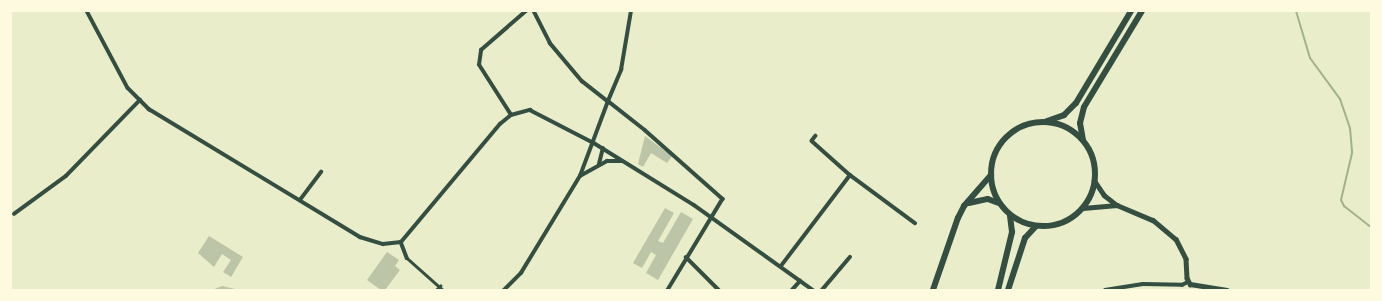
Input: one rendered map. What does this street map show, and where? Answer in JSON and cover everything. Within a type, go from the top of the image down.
[{"type":"highway","points":[[1131,11],[1076,103],[1064,115],[1045,122],[1029,124],[1014,131],[1002,142],[994,156],[991,175],[1000,203],[1010,215],[1036,226],[1054,225],[1071,218],[1083,208],[1092,190],[1094,180],[1092,155],[1083,140],[1080,123],[1084,107],[1142,11]]},
{"type":"highway","points":[[1045,122],[1059,124],[1083,140]]},
{"type":"highway","points":[[998,290],[1012,232],[1010,215]]},
{"type":"highway","points":[[1008,290],[1025,238],[1036,226]]},
{"type":"main road","points":[[933,290],[964,206],[991,175]]},
{"type":"main road","points":[[964,206],[976,200],[988,199],[1000,203]]},
{"type":"street","points":[[87,11],[128,88],[149,109],[371,242],[383,244],[401,242],[511,115],[530,110],[541,113],[603,148],[710,217],[814,290]]},
{"type":"street","points":[[511,115],[478,64],[481,50],[526,11]]},
{"type":"street","points":[[534,11],[550,43],[582,81],[646,130],[723,199],[710,217],[668,290]]},
{"type":"street","points":[[504,290],[521,273],[580,176],[621,70],[631,11]]},
{"type":"street","points":[[14,214],[66,176],[140,100]]},
{"type":"street","points":[[816,136],[812,141],[850,175],[915,223]]},
{"type":"street","points":[[599,164],[603,148]]},
{"type":"street","points":[[580,176],[599,164],[614,160],[623,161]]},
{"type":"street","points":[[300,200],[322,172]]},
{"type":"street","points":[[781,266],[850,175]]},
{"type":"street","points":[[1094,180],[1104,195],[1117,205],[1153,220],[1176,239],[1186,259],[1188,282]]},
{"type":"street","points":[[1083,208],[1117,205]]},
{"type":"street","points":[[401,242],[406,258],[444,290]]},
{"type":"street","points":[[686,257],[719,290]]},
{"type":"street","points":[[822,290],[850,257]]},
{"type":"street","points":[[792,290],[800,280]]},
{"type":"street","points":[[1105,290],[1143,284],[1180,285],[1188,282]]},
{"type":"street","points":[[1188,282],[1194,286],[1227,290]]},
{"type":"street","points":[[436,290],[440,286]]},
{"type":"building","points":[[645,136],[672,156],[667,163],[651,153],[643,167],[638,164]]},
{"type":"building","points":[[665,208],[674,213],[658,241],[663,243],[681,212],[693,219],[658,280],[646,273],[656,255],[651,252],[642,268],[633,263]]},
{"type":"building","points":[[209,236],[243,257],[231,277],[223,272],[231,260],[222,254],[214,267],[198,253]]},
{"type":"building","points":[[387,252],[399,260],[395,266],[400,270],[385,290],[381,290],[367,280]]},
{"type":"building","points":[[222,286],[235,289],[235,290],[212,290]]},
{"type":"waterway","points":[[1296,11],[1310,58],[1340,99],[1350,128],[1352,153],[1341,200],[1344,206],[1371,227]]}]
